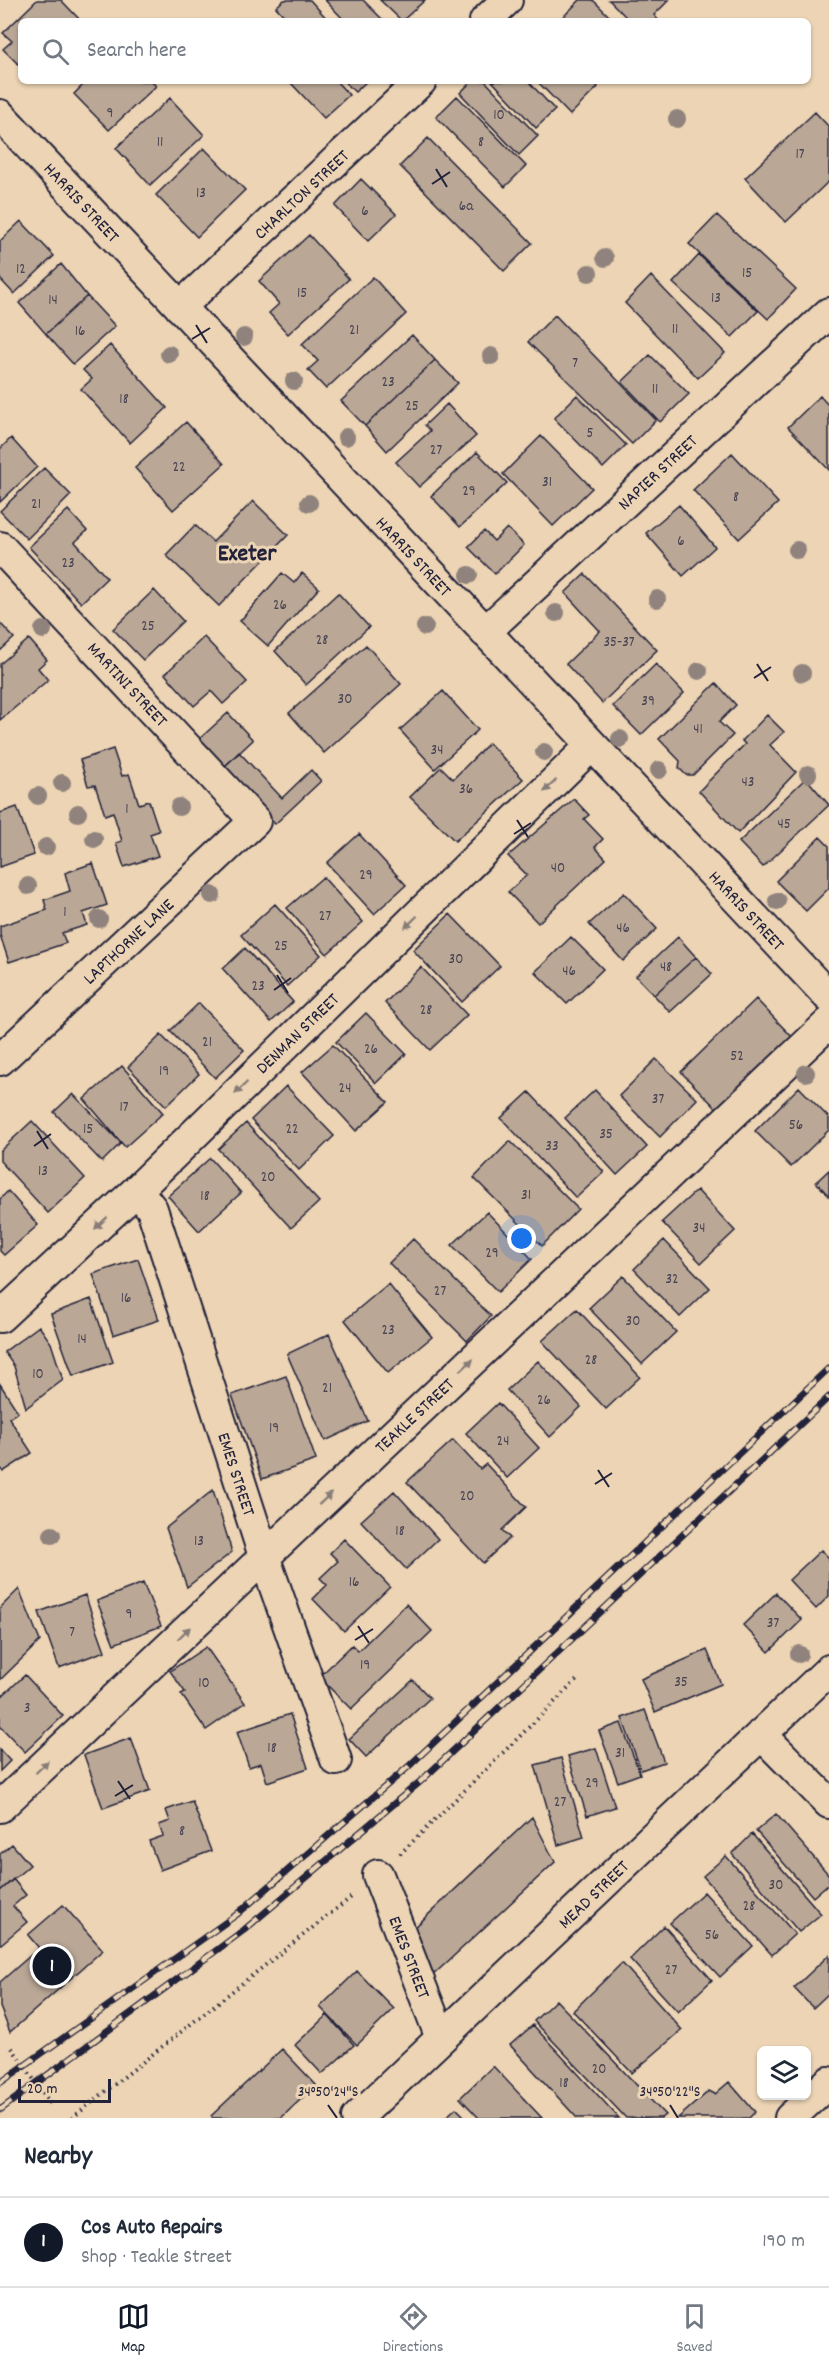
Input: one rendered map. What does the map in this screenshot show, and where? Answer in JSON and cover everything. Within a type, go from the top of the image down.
[{"type":"street","points":[[488,18],[507,0]]},
{"type":"street","name":"CHARLTON STREET","points":[[180,307],[418,84]]},
{"type":"street","name":"HARRIS STREET","points":[[0,115],[592,745],[828,1002]]},
{"type":"street","name":"NAPIER STREET","points":[[485,632],[829,313]]},
{"type":"street","name":"MARTINI STREET","points":[[0,547],[255,821]]},
{"type":"street","name":"DENMAN STREET","points":[[0,1317],[137,1190],[592,745]]},
{"type":"street","name":"LAPTHORNE LANE","points":[[0,1060],[255,821]]},
{"type":"street","name":"TEAKLE STREET","points":[[0,1807],[264,1556],[828,1002]]},
{"type":"street","name":"EMES STREET","points":[[137,1190],[152,1209],[264,1556],[336,1760]]},
{"type":"street","name":"MEAD STREET","points":[[357,2118],[829,1670]]},
{"type":"street","points":[[761,1734],[829,1803]]},
{"type":"street","name":"EMES STREET","points":[[378,1875],[441,2038]]},
{"type":"street","points":[[790,2118],[829,2082]]},
{"type":"path","points":[[72,2118],[378,1875],[577,1680]]},
{"type":"path","points":[[12,2048],[52,2106]]},
{"type":"building","points":[[37,0],[61,0],[78,18],[18,18]]},
{"type":"building","points":[[284,0],[310,0],[326,18],[286,18],[276,7]]},
{"type":"building","points":[[325,0],[363,0],[381,18],[342,18]]},
{"type":"building","points":[[380,0],[425,0],[405,18],[399,18]]},
{"type":"building","points":[[580,0],[593,0],[611,18],[562,18]]},
{"type":"building","points":[[609,0],[669,0],[654,15],[656,18],[627,18]]},
{"type":"building","points":[[18,18],[18,64],[3,49],[12,41],[3,33]]},
{"type":"building","points":[[84,84],[154,84],[156,86],[109,130],[74,94]]},
{"type":"building","points":[[292,84],[339,84],[349,95],[324,118]]},
{"type":"building","points":[[347,84],[364,84],[355,92]]},
{"type":"building","points":[[469,84],[488,84],[538,136],[519,155],[460,93]]},
{"type":"building","points":[[495,84],[531,84],[555,110],[536,128]]},
{"type":"building","points":[[540,84],[596,84],[598,87],[570,115]]},
{"type":"building","points":[[457,96],[526,166],[505,187],[436,117]]},
{"type":"building","points":[[170,98],[204,135],[150,185],[116,148]]},
{"type":"building","points":[[815,112],[829,127],[829,181],[786,222],[745,178]]},
{"type":"building","points":[[428,138],[532,243],[504,271],[400,166]]},
{"type":"building","points":[[204,148],[245,190],[197,237],[156,195]]},
{"type":"building","points":[[361,179],[396,214],[368,241],[335,206]]},
{"type":"building","points":[[717,215],[796,289],[768,319],[689,244]]},
{"type":"building","points":[[21,221],[54,256],[14,294],[0,279],[0,241]]},
{"type":"building","points":[[309,235],[349,279],[288,334],[269,313],[279,304],[259,281]]},
{"type":"building","points":[[699,255],[758,311],[732,337],[673,283]]},
{"type":"building","points":[[61,264],[87,296],[46,334],[19,303]]},
{"type":"building","points":[[651,276],[725,353],[698,378],[625,303]]},
{"type":"building","points":[[373,277],[406,314],[326,389],[308,370],[318,361],[302,344]]},
{"type":"building","points":[[87,296],[115,326],[73,364],[46,334]]},
{"type":"building","points":[[555,315],[656,420],[632,444],[528,342]]},
{"type":"building","points":[[412,335],[435,360],[365,426],[341,401]]},
{"type":"building","points":[[110,345],[167,408],[130,443],[81,389],[92,379],[83,370]]},
{"type":"building","points":[[650,355],[689,394],[660,422],[622,382]]},
{"type":"building","points":[[435,360],[458,383],[387,451],[365,426]]},
{"type":"building","points":[[577,395],[626,445],[603,468],[554,418]]},
{"type":"building","points":[[820,396],[829,406],[829,470],[788,427]]},
{"type":"building","points":[[447,404],[476,436],[419,487],[396,462],[430,431],[425,425]]},
{"type":"building","points":[[186,422],[224,464],[173,510],[135,468]]},
{"type":"building","points":[[541,436],[592,488],[553,526],[503,474]]},
{"type":"building","points":[[11,438],[37,467],[0,502],[0,449]]},
{"type":"building","points":[[477,452],[507,483],[460,527],[431,496]]},
{"type":"building","points":[[732,453],[778,503],[739,539],[693,490]]},
{"type":"building","points":[[44,468],[71,495],[27,539],[0,511]]},
{"type":"building","points":[[253,501],[288,535],[219,606],[166,555],[195,525],[213,542]]},
{"type":"building","points":[[679,505],[715,547],[683,576],[646,533]]},
{"type":"building","points":[[68,510],[87,531],[75,542],[107,578],[81,603],[29,547]]},
{"type":"building","points":[[507,528],[524,545],[495,574],[468,547],[484,531],[494,541]]},
{"type":"building","points":[[282,573],[294,583],[302,573],[319,588],[268,646],[240,621]]},
{"type":"building","points":[[585,574],[657,650],[602,703],[566,664],[600,631],[565,593]]},
{"type":"building","points":[[154,590],[183,621],[143,660],[113,629]]},
{"type":"building","points":[[338,593],[369,627],[306,685],[275,651]]},
{"type":"building","points":[[0,623],[14,638],[0,651]]},
{"type":"building","points":[[204,637],[247,682],[223,704],[211,691],[194,706],[165,674]]},
{"type":"building","points":[[29,639],[47,660],[38,668],[48,680],[0,720],[0,664]]},
{"type":"building","points":[[366,645],[401,684],[324,753],[289,713]]},
{"type":"building","points":[[656,664],[684,693],[641,735],[613,706]]},
{"type":"building","points":[[716,683],[736,705],[719,722],[733,735],[693,775],[686,775],[679,768],[680,761],[659,739]]},
{"type":"building","points":[[443,691],[478,730],[435,769],[400,730]]},
{"type":"building","points":[[228,713],[253,740],[222,769],[197,741]]},
{"type":"building","points":[[767,715],[784,732],[770,745],[796,772],[738,833],[699,791],[745,744],[742,741]]},
{"type":"building","points":[[489,743],[523,779],[455,841],[410,797],[441,767],[453,779]]},
{"type":"building","points":[[113,749],[122,776],[129,774],[139,804],[149,801],[159,831],[150,834],[158,856],[124,867],[116,843],[122,841],[113,812],[105,815],[95,785],[88,786],[80,760]]},
{"type":"building","points":[[239,752],[282,798],[311,770],[321,781],[275,824],[222,769]]},
{"type":"building","points":[[806,778],[829,805],[763,867],[739,842]]},
{"type":"building","points":[[574,799],[589,815],[584,819],[603,839],[595,847],[606,859],[538,923],[508,892],[527,875],[508,856]]},
{"type":"building","points":[[17,807],[34,855],[0,867],[0,813]]},
{"type":"building","points":[[359,834],[406,885],[374,914],[327,863]]},
{"type":"building","points":[[820,837],[829,846],[829,888],[806,911],[776,881]]},
{"type":"building","points":[[93,863],[107,905],[83,913],[87,925],[62,933],[66,943],[9,962],[0,935],[0,926],[47,910],[44,900],[70,891],[65,873]]},
{"type":"building","points":[[323,877],[363,922],[327,954],[287,908]]},
{"type":"building","points":[[624,893],[657,929],[623,961],[589,924]]},
{"type":"building","points":[[275,904],[321,955],[287,986],[241,935]]},
{"type":"building","points":[[450,914],[500,966],[462,1002],[413,950]]},
{"type":"building","points":[[571,937],[603,969],[567,1004],[535,972]]},
{"type":"building","points":[[678,937],[696,957],[654,995],[636,976]]},
{"type":"building","points":[[245,948],[293,1002],[271,1022],[223,969]]},
{"type":"building","points":[[696,957],[712,974],[670,1012],[654,995]]},
{"type":"building","points":[[421,967],[467,1015],[430,1050],[385,1003]]},
{"type":"building","points":[[756,999],[793,1038],[718,1110],[681,1072]]},
{"type":"building","points":[[199,1003],[244,1050],[215,1078],[170,1031]]},
{"type":"building","points":[[366,1013],[406,1054],[376,1083],[336,1042]]},
{"type":"building","points":[[161,1035],[199,1074],[166,1106],[128,1067]]},
{"type":"building","points":[[333,1045],[388,1102],[356,1131],[302,1072]]},
{"type":"building","points":[[656,1059],[697,1099],[660,1137],[619,1096]]},
{"type":"building","points":[[122,1066],[163,1113],[125,1147],[84,1099]]},
{"type":"building","points":[[286,1086],[334,1136],[299,1170],[251,1120]]},
{"type":"building","points":[[799,1087],[829,1118],[829,1130],[791,1167],[755,1131]]},
{"type":"building","points":[[595,1090],[647,1147],[617,1175],[565,1118]]},
{"type":"building","points":[[529,1092],[604,1172],[576,1198],[501,1118]]},
{"type":"building","points":[[73,1094],[121,1143],[102,1162],[54,1112]]},
{"type":"building","points":[[32,1121],[85,1178],[48,1213],[0,1161],[0,1151]]},
{"type":"building","points":[[246,1123],[319,1202],[291,1228],[218,1149]]},
{"type":"building","points":[[510,1141],[578,1209],[542,1246],[474,1178]]},
{"type":"building","points":[[210,1158],[241,1193],[199,1231],[168,1196]]},
{"type":"building","points":[[829,1170],[829,1196],[816,1182]]},
{"type":"building","points":[[697,1190],[735,1231],[701,1263],[662,1222]]},
{"type":"building","points":[[8,1191],[38,1225],[4,1255],[0,1251],[0,1199]]},
{"type":"building","points":[[487,1212],[532,1259],[498,1292],[452,1245]]},
{"type":"building","points":[[413,1239],[491,1316],[467,1341],[389,1263]]},
{"type":"building","points":[[664,1240],[710,1288],[680,1317],[634,1269]]},
{"type":"building","points":[[138,1259],[159,1320],[113,1335],[93,1274]]},
{"type":"building","points":[[623,1276],[676,1332],[642,1364],[589,1308]]},
{"type":"building","points":[[388,1284],[432,1337],[388,1373],[345,1320]]},
{"type":"building","points":[[91,1299],[113,1362],[73,1376],[51,1314]]},
{"type":"building","points":[[577,1309],[640,1377],[606,1409],[542,1341]]},
{"type":"building","points":[[39,1326],[51,1343],[63,1380],[26,1408],[14,1366],[4,1352]]},
{"type":"building","points":[[329,1334],[368,1421],[325,1441],[287,1354]]},
{"type":"building","points":[[538,1361],[581,1407],[550,1437],[507,1390]]},
{"type":"building","points":[[286,1376],[316,1460],[262,1479],[232,1395]]},
{"type":"building","points":[[0,1384],[18,1412],[9,1418],[32,1453],[3,1472],[0,1467]]},
{"type":"building","points":[[498,1403],[539,1448],[507,1478],[466,1433]]},
{"type":"building","points":[[453,1440],[480,1469],[486,1464],[526,1507],[502,1530],[510,1538],[483,1563],[407,1482]]},
{"type":"building","points":[[213,1490],[232,1552],[187,1587],[166,1528]]},
{"type":"building","points":[[394,1491],[438,1539],[406,1569],[361,1521]]},
{"type":"building","points":[[344,1539],[390,1587],[344,1631],[313,1599],[327,1585],[320,1578],[338,1561],[330,1553]]},
{"type":"building","points":[[821,1550],[829,1558],[829,1596],[816,1609],[789,1580]]},
{"type":"building","points":[[143,1583],[161,1626],[114,1644],[97,1601]]},
{"type":"building","points":[[19,1589],[40,1641],[0,1680],[0,1608]]},
{"type":"building","points":[[776,1593],[802,1620],[769,1652],[743,1625]]},
{"type":"building","points":[[85,1595],[105,1651],[59,1668],[39,1612]]},
{"type":"building","points":[[406,1604],[432,1631],[351,1709],[319,1677],[352,1645],[358,1651]]},
{"type":"building","points":[[206,1647],[245,1703],[206,1730],[181,1694],[185,1692],[170,1671]]},
{"type":"building","points":[[707,1650],[721,1684],[655,1712],[641,1679]]},
{"type":"building","points":[[25,1675],[63,1716],[25,1752],[0,1726],[0,1698]]},
{"type":"building","points":[[413,1680],[430,1698],[366,1757],[349,1739]]},
{"type":"building","points":[[645,1710],[664,1762],[641,1770],[622,1718]]},
{"type":"building","points":[[290,1714],[308,1768],[267,1782],[261,1763],[249,1767],[237,1732]]},
{"type":"building","points":[[621,1723],[640,1774],[618,1782],[599,1731]]},
{"type":"building","points":[[131,1738],[150,1791],[103,1808],[84,1755]]},
{"type":"building","points":[[596,1748],[615,1807],[587,1816],[568,1756]]},
{"type":"building","points":[[0,1750],[10,1761],[0,1771]]},
{"type":"building","points":[[561,1758],[584,1837],[558,1845],[535,1765]]},
{"type":"building","points":[[192,1801],[211,1851],[160,1870],[149,1841],[163,1836],[159,1825],[170,1821],[166,1810]]},
{"type":"building","points":[[776,1814],[829,1875],[829,1883],[813,1897],[756,1831]]},
{"type":"building","points":[[532,1817],[555,1862],[431,1977],[411,1931]]},
{"type":"building","points":[[752,1834],[821,1914],[799,1932],[732,1854]]},
{"type":"building","points":[[12,1844],[30,1865],[0,1891],[0,1854]]},
{"type":"building","points":[[726,1856],[795,1934],[772,1955],[703,1876]]},
{"type":"building","points":[[13,1879],[26,1895],[13,1906],[27,1922],[0,1945],[0,1891]]},
{"type":"building","points":[[704,1892],[753,1946],[720,1977],[670,1923]]},
{"type":"building","points":[[63,1905],[103,1950],[10,2032],[0,2007],[0,1982],[39,1948],[28,1935]]},
{"type":"building","points":[[664,1926],[712,1980],[678,2012],[630,1959]]},
{"type":"building","points":[[829,1955],[829,1993],[813,2008],[794,1988]]},
{"type":"building","points":[[622,1963],[682,2030],[632,2073],[573,2011]]},
{"type":"building","points":[[357,1971],[394,2009],[357,2045],[320,2007]]},
{"type":"building","points":[[556,2000],[665,2115],[661,2118],[626,2118],[534,2021]]},
{"type":"building","points":[[327,2015],[354,2045],[322,2074],[295,2045]]},
{"type":"building","points":[[533,2025],[619,2118],[577,2118],[510,2045]]},
{"type":"building","points":[[282,2049],[316,2085],[281,2118],[213,2118],[211,2116]]},
{"type":"building","points":[[493,2066],[542,2118],[479,2118],[460,2098]]},
{"type":"building","points":[[729,2082],[755,2112],[749,2118],[678,2118],[709,2091],[715,2094]]},
{"type":"building","points":[[456,2108],[466,2118],[445,2118]]},
{"type":"railway","points":[[0,2083],[236,1915],[408,1767],[829,1368]]},
{"type":"railway","points":[[0,2110],[244,1930],[421,1781],[829,1397]]},
{"type":"place","name":"Cos Auto Repairs","points":[[52,1966]]},
{"type":"district","name":"Exeter","points":[[247,552]]}]
